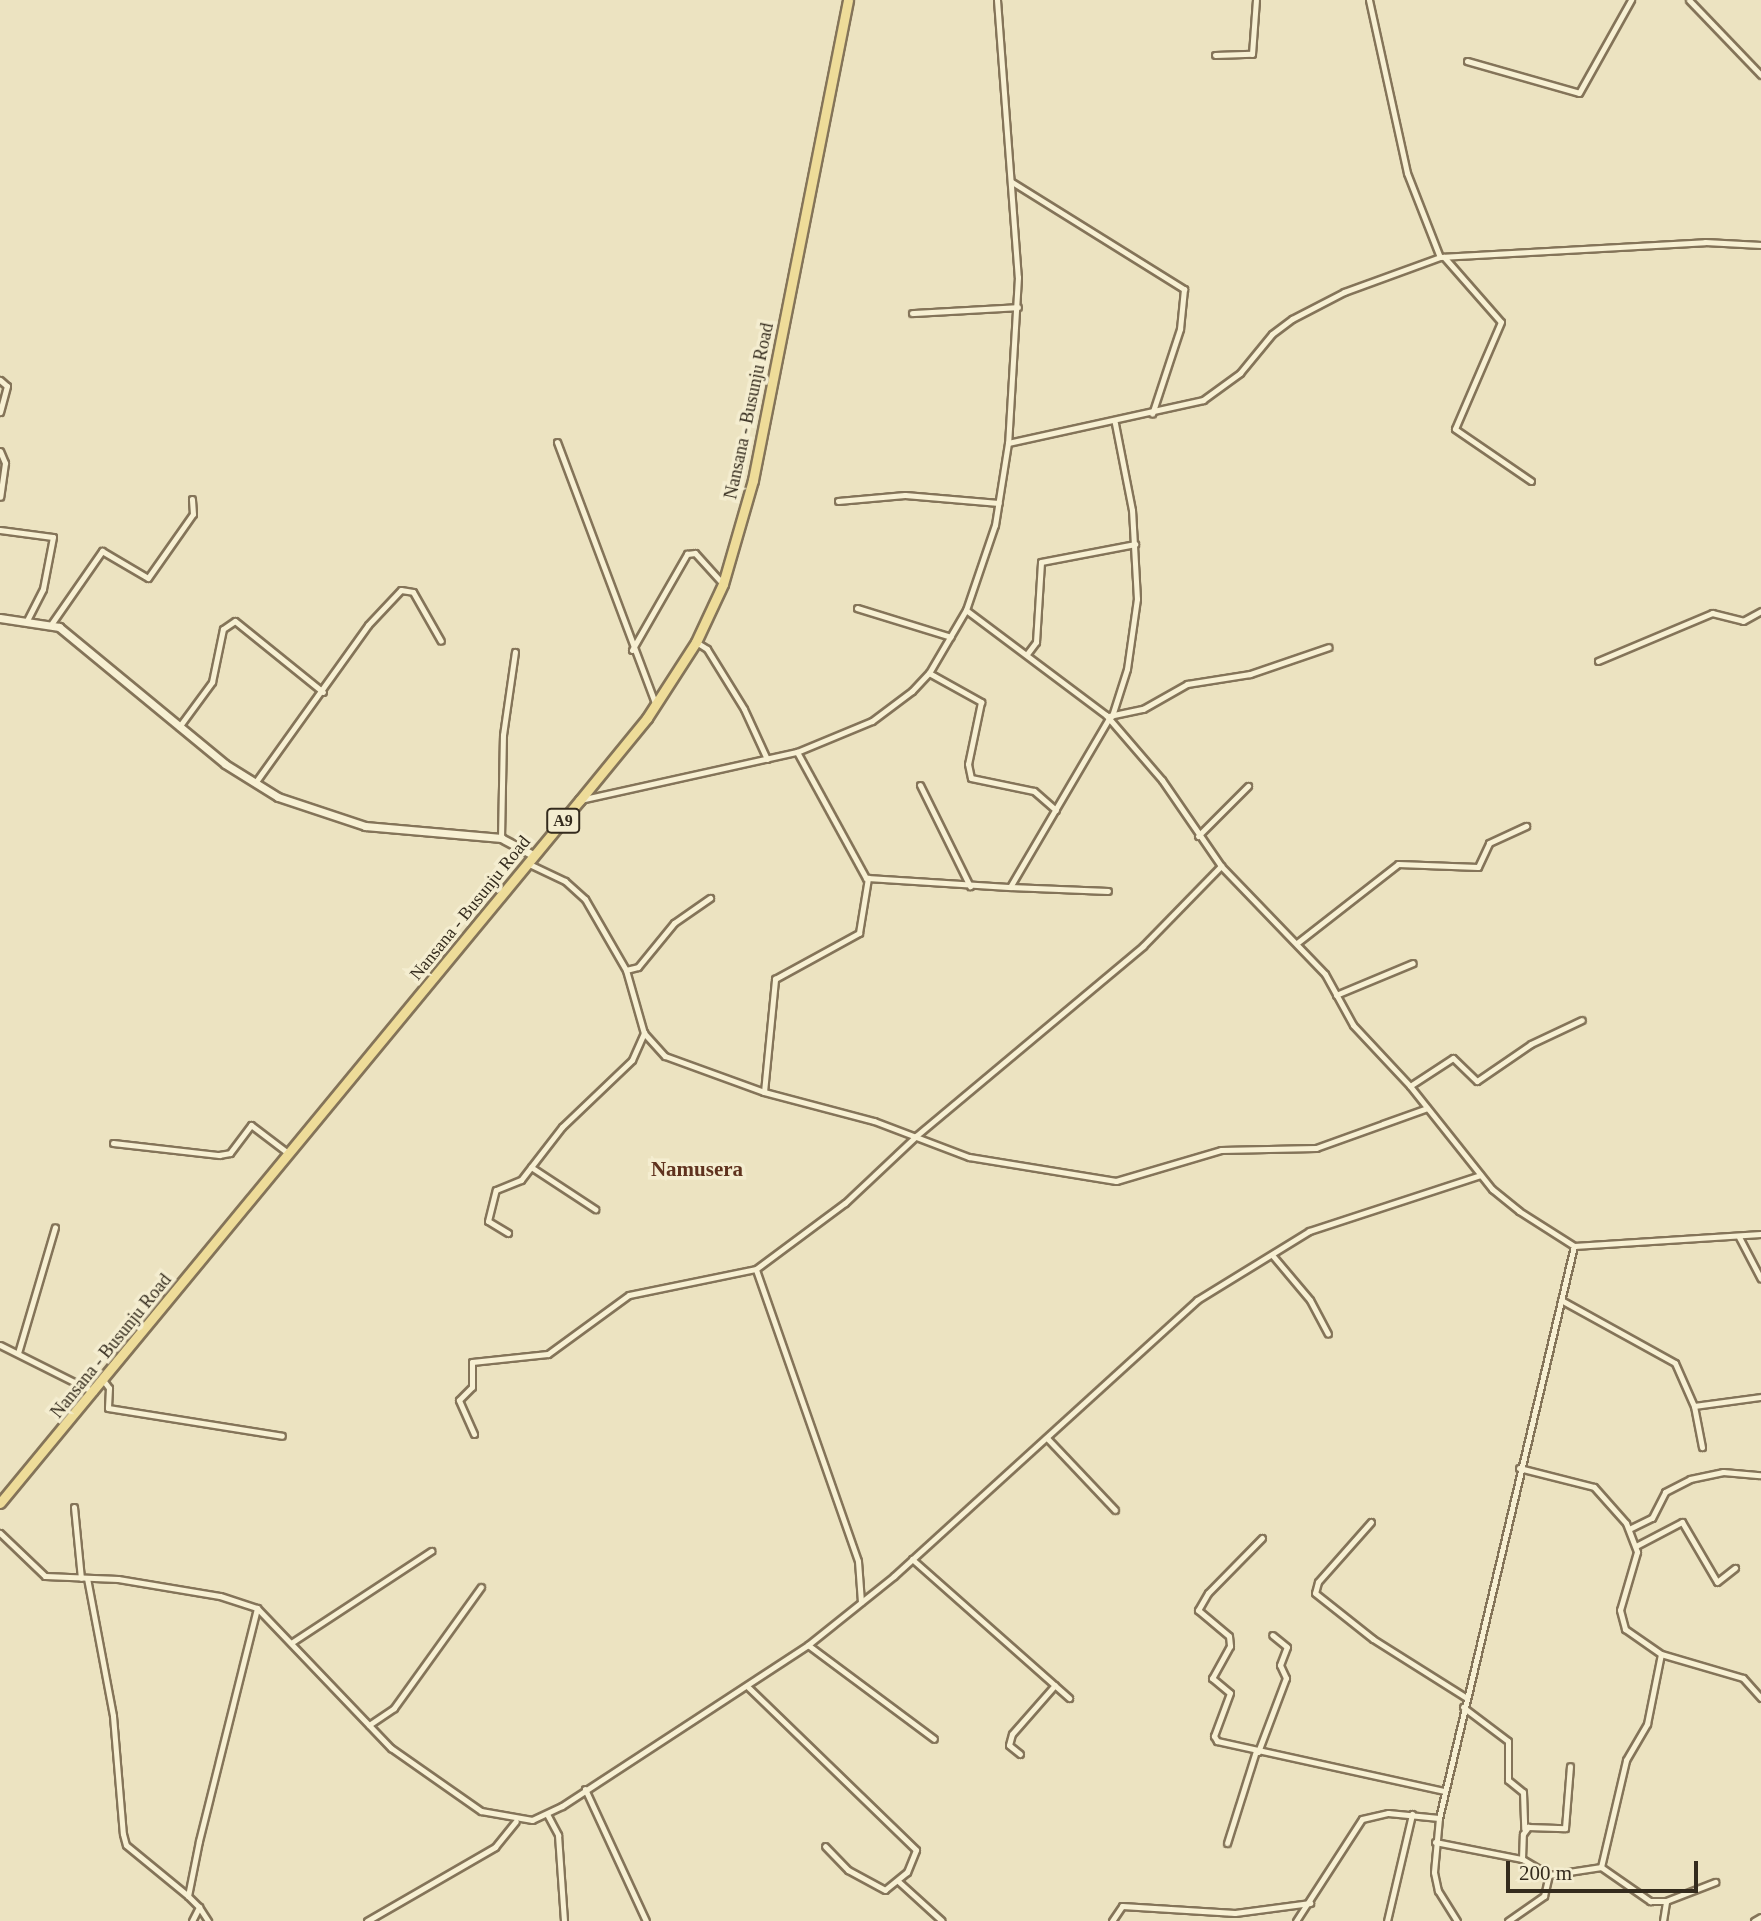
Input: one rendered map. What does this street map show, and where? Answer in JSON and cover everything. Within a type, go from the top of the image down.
[{"type":"main road","name":"Nansana - Busunju Road","points":[[0,1503],[580,800],[656,705],[696,642],[723,584],[752,480],[848,0]]},
{"type":"street","points":[[580,800],[797,752],[872,721],[929,673],[966,610],[999,503],[1008,443],[1018,307],[1012,183],[997,0]]},
{"type":"street","points":[[1215,55],[1252,54],[1256,0]]},
{"type":"street","points":[[1369,0],[1407,173],[1442,257],[1501,322],[1453,425],[1531,481]]},
{"type":"street","points":[[1467,61],[1579,93],[1631,0]]},
{"type":"street","points":[[1689,0],[1761,75]]},
{"type":"street","points":[[1012,183],[1184,289],[1180,329],[1152,414]]},
{"type":"street","points":[[1008,443],[1115,423],[1203,400],[1240,373],[1272,334],[1320,304],[1442,257],[1705,242],[1761,245]]},
{"type":"street","points":[[912,313],[1018,307]]},
{"type":"street","points":[[0,380],[7,386],[0,412]]},
{"type":"street","points":[[1010,887],[1109,716],[1136,613],[1135,544],[1115,423]]},
{"type":"street","points":[[556,442],[632,650],[656,705]]},
{"type":"street","points":[[0,451],[5,463],[0,497]]},
{"type":"street","points":[[838,501],[905,495],[999,503]]},
{"type":"street","points":[[52,623],[102,551],[142,577],[151,575],[193,514],[192,499]]},
{"type":"street","points":[[0,530],[52,537],[43,589],[26,620]]},
{"type":"street","points":[[1027,654],[1036,642],[1041,562],[1135,544]]},
{"type":"street","points":[[632,650],[687,554],[695,553],[723,584]]},
{"type":"street","points":[[255,783],[323,692],[370,622],[401,590],[414,592],[441,641]]},
{"type":"street","points":[[857,608],[951,637]]},
{"type":"street","points":[[966,610],[1109,716],[1162,780],[1221,866],[1297,943],[1336,995],[1353,1025],[1410,1086],[1480,1175],[1520,1211],[1574,1246],[1761,1234]]},
{"type":"street","points":[[1598,661],[1712,612],[1743,621],[1761,611]]},
{"type":"street","points":[[0,618],[52,623],[179,727],[255,783],[352,823],[501,838],[565,881],[585,899],[626,970],[644,1033],[665,1056],[764,1093],[916,1136],[969,1157],[1116,1181],[1221,1150],[1316,1148],[1427,1108]]},
{"type":"street","points":[[179,727],[212,682],[223,629],[235,621],[323,692]]},
{"type":"street","points":[[696,642],[707,649],[744,709],[767,759]]},
{"type":"street","points":[[1109,716],[1143,709],[1187,684],[1250,674],[1329,647]]},
{"type":"street","points":[[501,838],[503,735],[514,652]]},
{"type":"street","points":[[929,673],[981,702],[968,764],[971,778],[1034,791],[1056,810]]},
{"type":"street","points":[[764,1093],[775,979],[859,933],[868,878],[797,752]]},
{"type":"street","points":[[920,785],[971,886]]},
{"type":"street","points":[[1198,836],[1248,786]]},
{"type":"street","points":[[1297,943],[1398,864],[1478,867],[1489,843],[1526,826]]},
{"type":"street","points":[[474,1434],[458,1402],[472,1387],[472,1362],[548,1354],[629,1295],[756,1269],[845,1203],[916,1136],[1143,946],[1221,866]]},
{"type":"street","points":[[868,878],[971,886],[1108,891]]},
{"type":"street","points":[[626,970],[638,967],[674,923],[710,898]]},
{"type":"street","points":[[1336,995],[1413,962]]},
{"type":"street","points":[[1410,1086],[1453,1058],[1476,1081],[1531,1044],[1582,1020]]},
{"type":"street","points":[[508,1233],[491,1224],[487,1213],[496,1190],[514,1186],[562,1127],[632,1060],[644,1033]]},
{"type":"street","points":[[113,1143],[219,1155],[230,1153],[251,1125],[289,1154]]},
{"type":"street","points":[[531,1167],[595,1209]]},
{"type":"street","points":[[0,1533],[36,1571],[220,1596],[257,1608],[369,1725],[441,1786],[481,1811],[516,1821],[547,1814],[748,1687],[861,1603],[1197,1300],[1273,1256],[1309,1231],[1480,1175]]},
{"type":"street","points":[[18,1353],[55,1227]]},
{"type":"street","points":[[1738,1237],[1761,1279]]},
{"type":"street","points":[[1457,1921],[1438,1891],[1435,1842],[1438,1818],[1519,1468],[1574,1246]]},
{"type":"street","points":[[1273,1256],[1310,1300],[1328,1334]]},
{"type":"street","points":[[756,1269],[858,1561],[861,1603]]},
{"type":"street","points":[[1561,1300],[1675,1363],[1694,1406],[1702,1447]]},
{"type":"street","points":[[0,1345],[94,1392]]},
{"type":"street","points":[[103,1380],[110,1388],[108,1408],[282,1436]]},
{"type":"street","points":[[1694,1406],[1761,1398]]},
{"type":"street","points":[[1047,1438],[1115,1510]]},
{"type":"street","points":[[1519,1468],[1594,1487],[1629,1529],[1636,1546],[1636,1562],[1620,1618],[1631,1634],[1661,1654],[1743,1678],[1761,1698]]},
{"type":"street","points":[[1629,1529],[1651,1518],[1665,1492],[1690,1479],[1723,1472],[1759,1475]]},
{"type":"street","points":[[75,1507],[84,1578],[113,1716],[126,1845],[188,1896],[208,1921]]},
{"type":"street","points":[[1371,1522],[1318,1582],[1315,1593],[1373,1639],[1465,1697]]},
{"type":"street","points":[[1636,1546],[1682,1522],[1717,1582],[1735,1568]]},
{"type":"street","points":[[1262,1538],[1208,1593],[1198,1610],[1229,1636],[1230,1646],[1212,1678],[1230,1693],[1214,1735],[1221,1744],[1444,1791]]},
{"type":"street","points":[[291,1643],[431,1551]]},
{"type":"street","points":[[912,1559],[1069,1698]]},
{"type":"street","points":[[369,1725],[394,1708],[481,1587]]},
{"type":"street","points":[[188,1896],[257,1608]]},
{"type":"street","points":[[1227,1843],[1257,1751],[1286,1678],[1280,1665],[1287,1647],[1272,1635]]},
{"type":"street","points":[[808,1644],[934,1739]]},
{"type":"street","points":[[1601,1867],[1626,1760],[1647,1724],[1661,1654]]},
{"type":"street","points":[[1020,1754],[1009,1745],[1012,1734],[1055,1685]]},
{"type":"street","points":[[748,1687],[911,1844],[915,1857],[898,1881],[885,1890],[870,1884],[825,1846]]},
{"type":"street","points":[[1463,1707],[1508,1741],[1508,1780],[1523,1792],[1522,1859]]},
{"type":"street","points":[[1524,1829],[1565,1828],[1570,1766]]},
{"type":"street","points":[[585,1789],[646,1921]]},
{"type":"street","points":[[547,1814],[558,1835],[564,1921]]},
{"type":"street","points":[[1296,1921],[1310,1903],[1353,1825],[1371,1816],[1412,1814],[1438,1818]]},
{"type":"street","points":[[1387,1921],[1412,1814]]},
{"type":"street","points":[[367,1921],[495,1847],[516,1821]]},
{"type":"street","points":[[1435,1842],[1522,1859],[1549,1875],[1601,1867],[1650,1901],[1666,1901],[1715,1882]]},
{"type":"street","points":[[1508,1921],[1544,1896],[1549,1875]]},
{"type":"street","points":[[898,1881],[942,1921]]},
{"type":"street","points":[[1663,1921],[1666,1901]]},
{"type":"street","points":[[1112,1921],[1122,1906],[1235,1913],[1310,1903]]},
{"type":"street","points":[[192,1921],[199,1907]]},
{"type":"street","points":[[1754,1921],[1761,1917]]},
{"type":"district","name":"Namusera","points":[[697,1169]]}]
